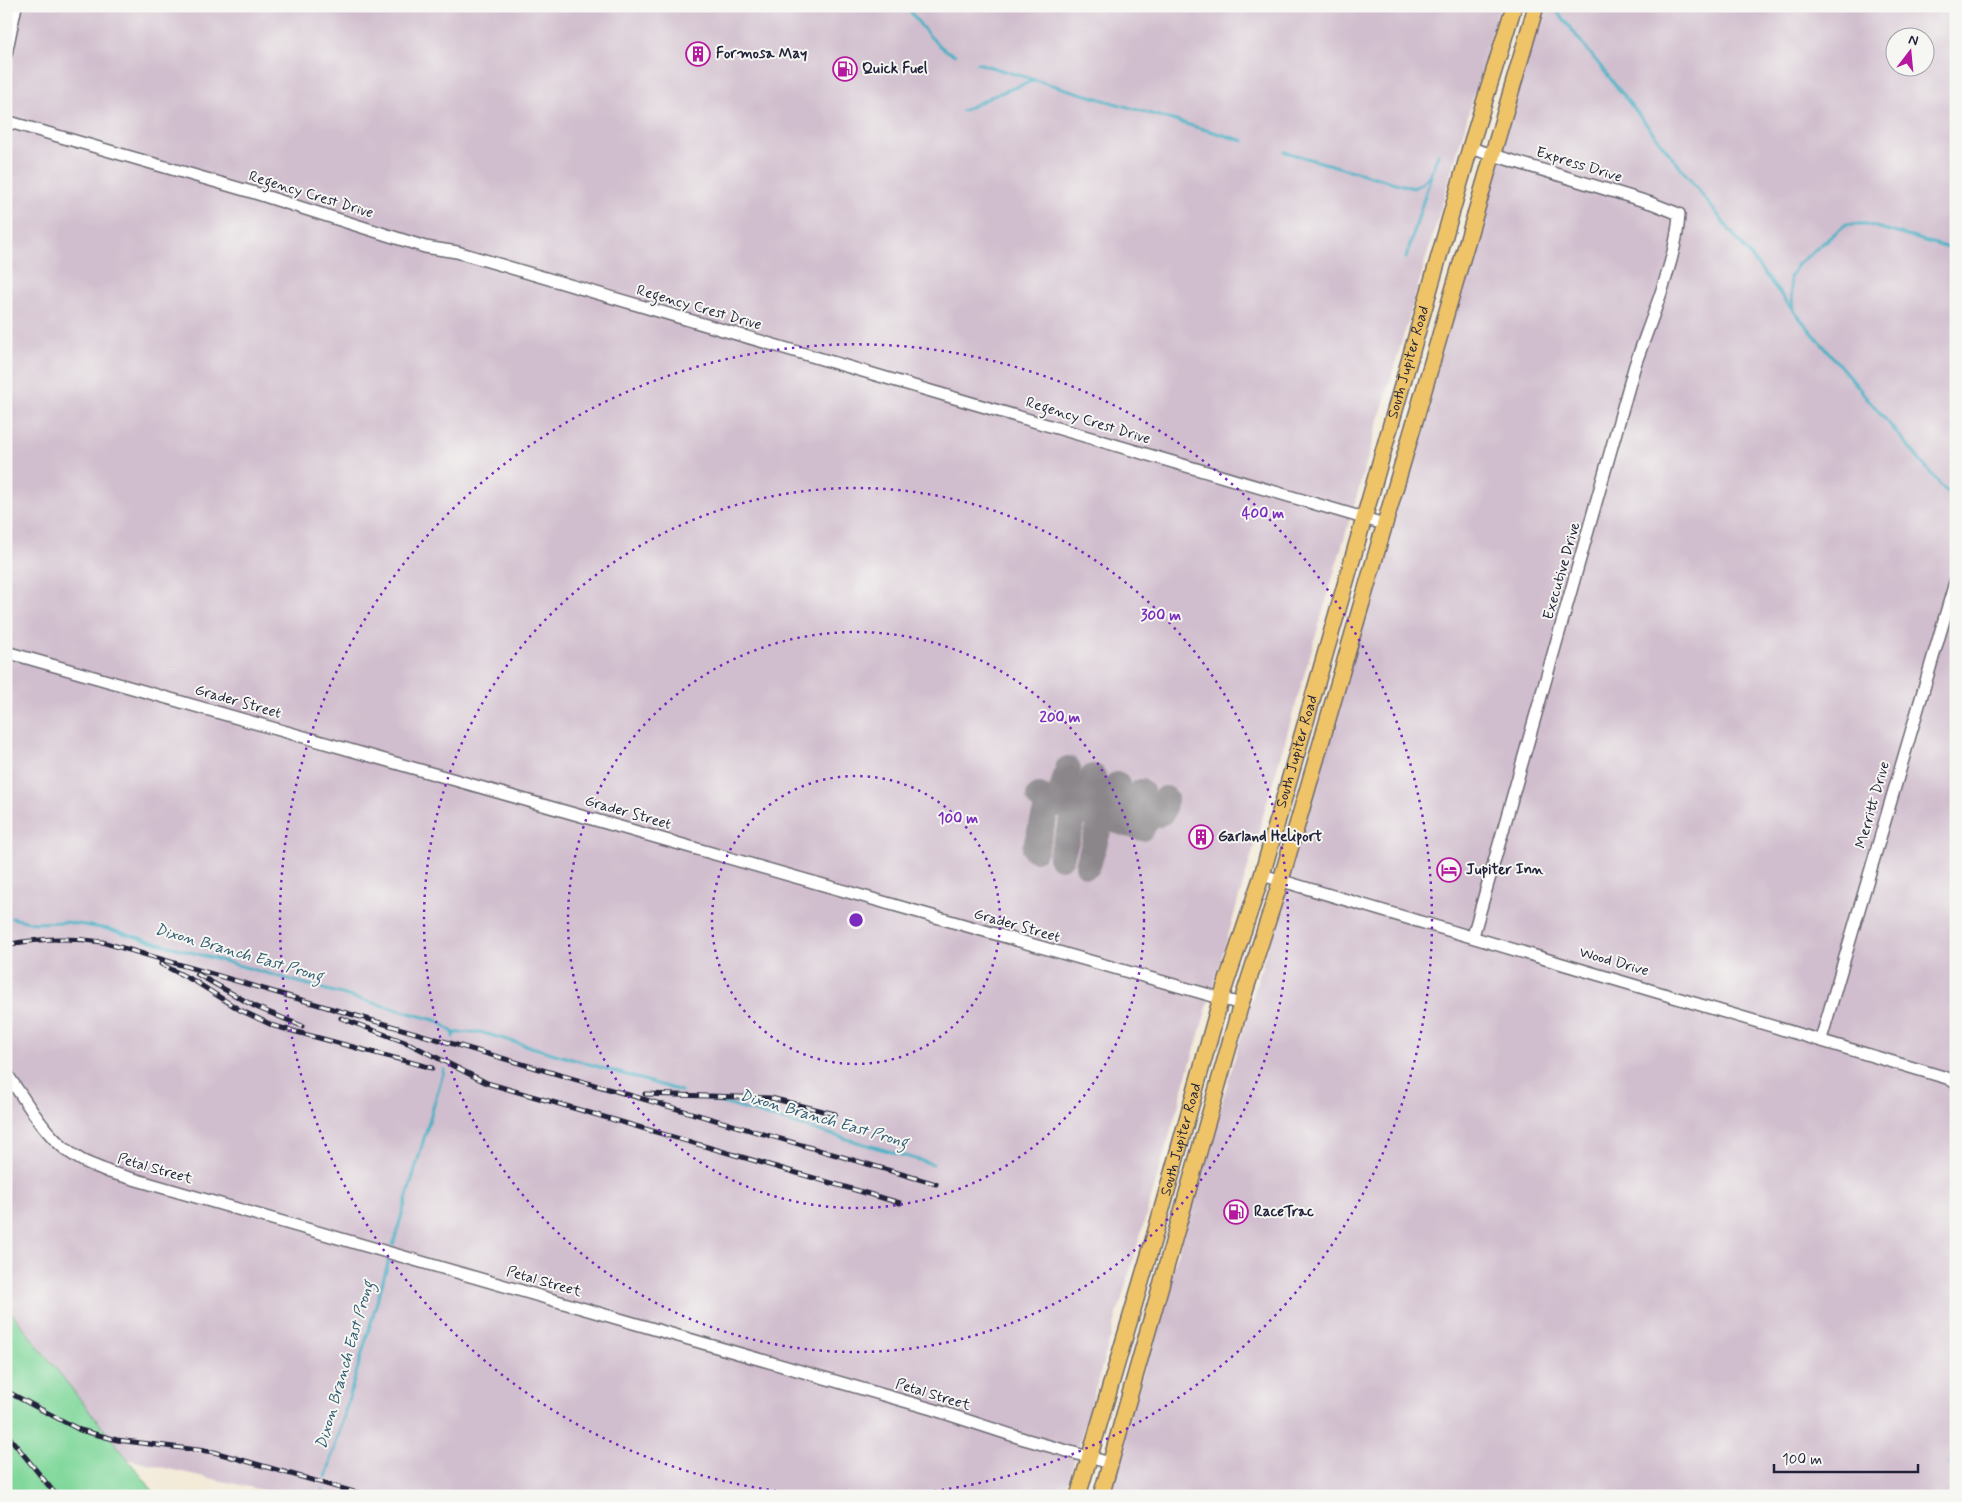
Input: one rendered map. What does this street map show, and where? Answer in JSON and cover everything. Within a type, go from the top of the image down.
[{"type":"main road","name":"South Jupiter Road","points":[[1078,1496],[1151,1248],[1221,998],[1262,875],[1470,148],[1514,6]]},
{"type":"main road","name":"South Jupiter Road","points":[[1101,1496],[1241,1004],[1281,880],[1536,6]]},
{"type":"main road","points":[[1430,290],[1450,297]]},
{"type":"street","points":[[6,54],[16,6]]},
{"type":"street","name":"Regency Crest Drive","points":[[6,121],[255,193],[425,247],[457,252],[1384,524]]},
{"type":"street","name":"Express Drive","points":[[1470,148],[1650,203],[1679,214]]},
{"type":"street","name":"Executive Drive","points":[[1473,936],[1636,365],[1661,290],[1678,229],[1679,214]]},
{"type":"street","name":"Merritt Drive","points":[[1821,1039],[1956,579]]},
{"type":"street","name":"Grader Street","points":[[6,652],[1241,1004]]},
{"type":"street","name":"Wood Drive","points":[[1262,875],[1821,1039],[1947,1078],[1956,1083]]},
{"type":"street","name":"Petal Street","points":[[6,1073],[45,1127],[60,1144],[78,1158],[109,1172],[932,1409],[1024,1439],[1110,1463]]},
{"type":"shaded area","points":[[6,6],[1500,6],[1064,1496],[289,1496],[6,1432]]},
{"type":"shaded area","points":[[1542,6],[1956,6],[1956,1496],[1107,1496]]},
{"type":"green space","points":[[6,1306],[157,1496],[15,1496],[6,1485]]},
{"type":"waterway","points":[[907,6],[934,41],[955,55]]},
{"type":"waterway","points":[[1556,10],[1793,310],[1956,503]]},
{"type":"waterway","points":[[977,63],[1244,141]]},
{"type":"waterway","points":[[962,111],[995,95],[1035,80]]},
{"type":"waterway","points":[[1285,152],[1413,188],[1427,179],[1438,154]]},
{"type":"waterway","points":[[1406,258],[1431,175]]},
{"type":"waterway","points":[[1793,308],[1790,278],[1797,265],[1846,224],[1866,224],[1956,250]]},
{"type":"waterway","name":"Dixon Branch East Prong","points":[[12,918],[34,923],[66,922],[108,929],[438,1021],[454,1033],[453,1037]]},
{"type":"waterway","name":"Dixon Branch East Prong","points":[[454,1033],[480,1032],[681,1091]]},
{"type":"waterway","name":"Dixon Branch East Prong","points":[[393,1245],[444,1070]]},
{"type":"waterway","name":"Dixon Branch East Prong","points":[[709,1099],[933,1164]]},
{"type":"waterway","name":"Dixon Branch East Prong","points":[[326,1477],[389,1260]]},
{"type":"waterway","points":[[1949,1465],[1956,1442]]},
{"type":"waterway","name":"Dixon Branch East Prong","points":[[321,1496],[323,1489]]},
{"type":"taxiway","points":[[1055,803],[1059,801],[1068,769]]},
{"type":"taxiway","points":[[1080,810],[1084,807],[1093,777]]},
{"type":"taxiway","points":[[1104,817],[1109,814],[1117,785]]},
{"type":"taxiway","points":[[1129,824],[1133,821],[1141,792]]},
{"type":"taxiway","points":[[1039,796],[1041,799],[1142,828],[1147,819],[1162,812],[1165,799]]},
{"type":"taxiway","points":[[1035,849],[1048,805],[1047,801]]},
{"type":"taxiway","points":[[1061,857],[1075,814],[1073,808]]},
{"type":"taxiway","points":[[1088,865],[1101,821],[1099,815]]},
{"type":"railway","points":[[6,945],[54,939],[102,942],[936,1184]]},
{"type":"railway","points":[[161,964],[196,982],[240,1010],[274,1026],[432,1068]]},
{"type":"railway","points":[[197,974],[256,1007],[302,1026]]},
{"type":"railway","points":[[341,1018],[410,1044],[487,1083],[900,1203]]},
{"type":"railway","points":[[645,1094],[771,1098],[835,1114]]},
{"type":"railway","points":[[6,1391],[80,1430],[117,1440],[214,1452],[368,1496]]},
{"type":"railway","points":[[6,1433],[57,1496]]},
{"type":"railway","points":[[1951,1496],[1956,1485]]},
{"type":"place","name":"Formosa May","points":[[698,54]]},
{"type":"place","name":"Quick Fuel","points":[[845,69]]},
{"type":"place","name":"Garland Heliport","points":[[1201,837]]},
{"type":"place","name":"Jupiter Inn","points":[[1449,870]]},
{"type":"place","name":"RaceTrac","points":[[1236,1212]]}]
